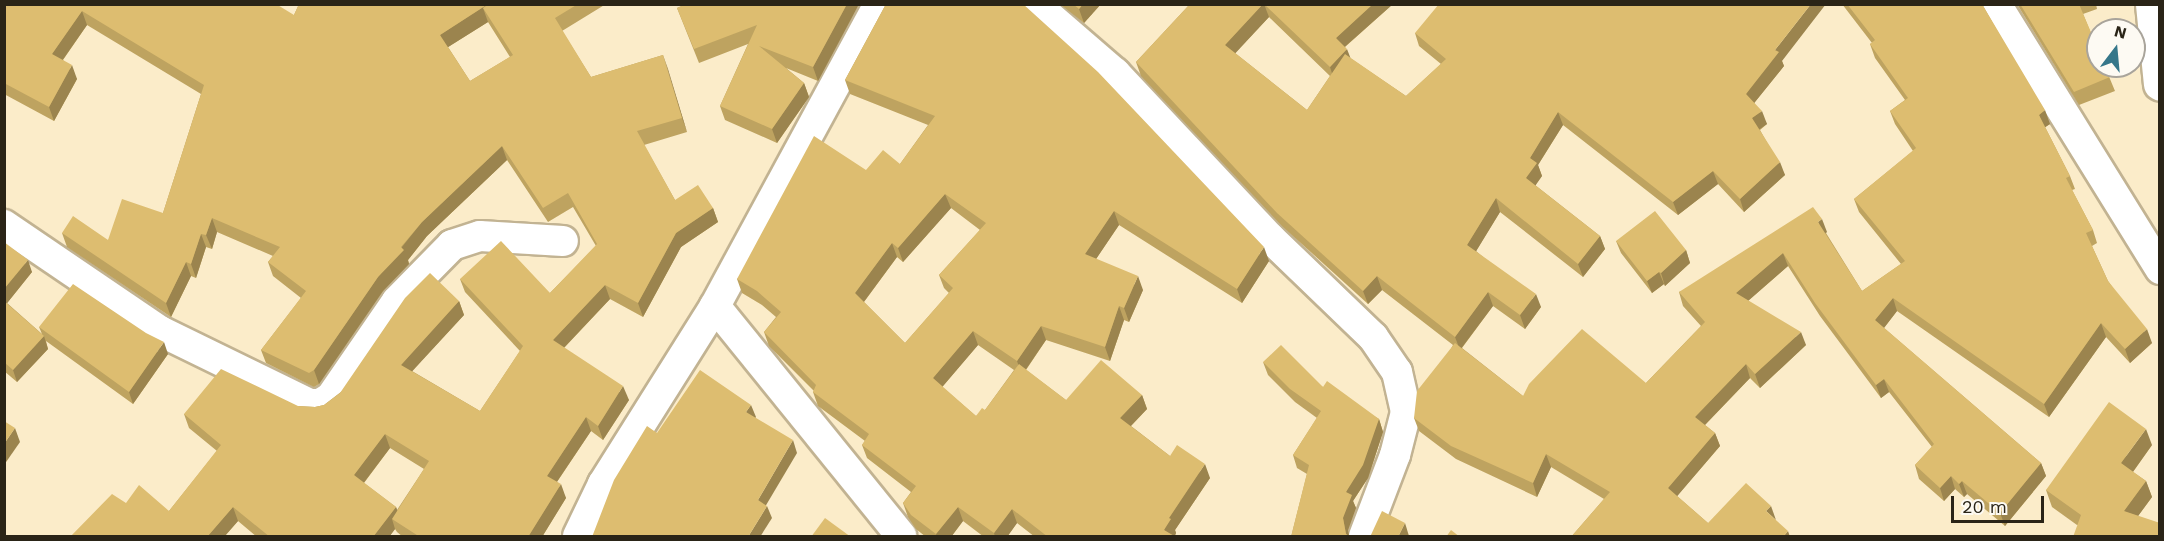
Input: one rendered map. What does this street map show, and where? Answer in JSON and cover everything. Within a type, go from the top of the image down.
[{"type":"street","points":[[578,537],[603,484],[715,306],[879,4]]},
{"type":"street","points":[[1035,4],[1116,73],[1270,238],[1373,337],[1397,372],[1406,412],[1395,455],[1364,537]]},
{"type":"street","points":[[1996,4],[2160,268]]},
{"type":"street","points":[[2152,4],[2160,84]]},
{"type":"street","points":[[4,225],[160,331],[310,404],[320,404],[331,397],[397,301],[452,245],[480,236],[562,241]]},
{"type":"street","points":[[715,306],[901,537]]},
{"type":"building","points":[[4,4],[276,4],[294,15],[299,4],[488,4],[440,35],[470,81],[513,55],[483,8],[489,4],[578,4],[555,18],[591,77],[663,55],[682,118],[637,131],[675,200],[698,185],[713,208],[676,233],[638,303],[605,285],[553,340],[623,386],[598,426],[586,417],[547,476],[561,484],[528,537],[420,537],[392,519],[429,461],[385,434],[354,475],[396,507],[373,537],[270,537],[233,507],[207,537],[70,537],[112,494],[126,503],[139,485],[169,511],[221,445],[184,414],[221,369],[298,406],[324,405],[340,393],[405,298],[430,273],[459,301],[401,365],[480,411],[523,346],[460,279],[501,241],[550,293],[597,244],[568,193],[543,208],[502,146],[422,222],[401,247],[404,250],[378,277],[314,370],[309,373],[261,350],[306,291],[268,262],[280,247],[212,218],[206,235],[201,234],[191,264],[186,262],[166,303],[62,233],[73,216],[108,240],[122,199],[163,213],[204,85],[82,11],[52,54],[72,65],[49,107],[4,83]]},
{"type":"building","points":[[686,4],[847,4],[813,67],[759,46],[804,83],[772,129],[720,106],[757,25],[694,49],[677,8]]},
{"type":"building","points":[[886,4],[1023,4],[1098,72],[1264,247],[1237,289],[1114,211],[1085,254],[1138,276],[1124,308],[1119,306],[1105,347],[1041,326],[1017,361],[973,331],[933,378],[976,416],[982,408],[985,410],[1019,364],[1066,400],[1101,360],[1142,395],[1120,418],[1170,456],[1177,445],[1205,464],[1169,518],[1171,519],[1164,530],[1176,537],[1048,537],[1012,509],[994,533],[958,507],[936,534],[911,515],[903,503],[916,486],[862,445],[869,434],[813,392],[816,385],[764,332],[781,312],[757,291],[737,279],[814,136],[866,170],[883,150],[900,164],[935,116],[845,80]],"holes":[[[945,194],[986,223],[939,275],[953,288],[905,343],[855,293],[892,243],[898,248]]]},
{"type":"building","points":[[1073,4],[1083,4],[1079,9]]},
{"type":"building","points":[[1190,4],[1263,4],[1225,45],[1307,110],[1345,54],[1406,96],[1446,59],[1415,33],[1439,4],[1811,4],[1775,50],[1779,52],[1746,94],[1762,111],[1752,118],[1780,162],[1740,199],[1713,171],[1673,202],[1558,112],[1530,158],[1537,163],[1526,178],[1600,236],[1578,264],[1496,198],[1467,245],[1536,294],[1520,315],[1488,292],[1455,337],[1377,276],[1363,291],[1277,213],[1136,62]]},
{"type":"building","points":[[1264,4],[1373,4],[1336,38],[1347,49],[1330,67]]},
{"type":"building","points":[[1847,4],[1982,4],[2045,110],[2039,115],[2070,176],[2066,178],[2093,230],[2086,233],[2108,281],[2147,329],[2125,349],[2101,323],[2044,404],[1893,298],[1875,320],[2041,463],[2000,513],[1962,481],[1959,484],[1951,476],[1940,488],[1915,465],[1934,444],[1884,379],[1876,385],[1815,303],[1783,253],[1736,293],[1801,332],[1755,374],[1746,364],[1695,417],[1715,433],[1668,488],[1708,523],[1746,483],[1771,506],[1766,511],[1788,531],[1783,537],[1571,537],[1610,492],[1546,454],[1533,483],[1451,446],[1414,418],[1417,391],[1455,343],[1523,396],[1529,384],[1582,329],[1646,383],[1705,322],[1679,292],[1813,207],[1822,219],[1818,222],[1862,291],[1905,261],[1854,199],[1916,148],[1890,111],[1908,98],[1870,44],[1875,40]]},
{"type":"building","points":[[2020,4],[2079,4],[2086,21],[2086,78],[2108,78],[2074,92]]},
{"type":"building","points":[[1655,211],[1686,250],[1661,273],[1659,272],[1647,281],[1616,241]]},
{"type":"building","points":[[4,242],[28,260],[4,289]]},
{"type":"building","points":[[73,284],[146,333],[164,342],[129,392],[39,327]]},
{"type":"building","points":[[4,301],[44,336],[13,370],[4,362]]},
{"type":"building","points":[[1281,345],[1323,387],[1327,381],[1379,419],[1363,465],[1346,492],[1352,495],[1343,518],[1346,534],[1350,537],[1291,537],[1309,465],[1293,455],[1321,411],[1290,389],[1263,362]]},
{"type":"building","points":[[700,370],[751,405],[746,412],[793,440],[758,500],[767,506],[748,537],[592,537],[614,480],[647,426],[657,433]]},
{"type":"building","points":[[2109,402],[2146,429],[2121,463],[2146,481],[2124,511],[2160,523],[2160,537],[2073,537],[2081,515],[2046,490]]},
{"type":"building","points":[[4,421],[15,428],[4,444]]},
{"type":"building","points":[[1382,511],[1405,523],[1398,537],[1370,537]]},
{"type":"building","points":[[825,518],[851,537],[811,537]]},
{"type":"building","points":[[1451,530],[1460,537],[1446,537]]}]
